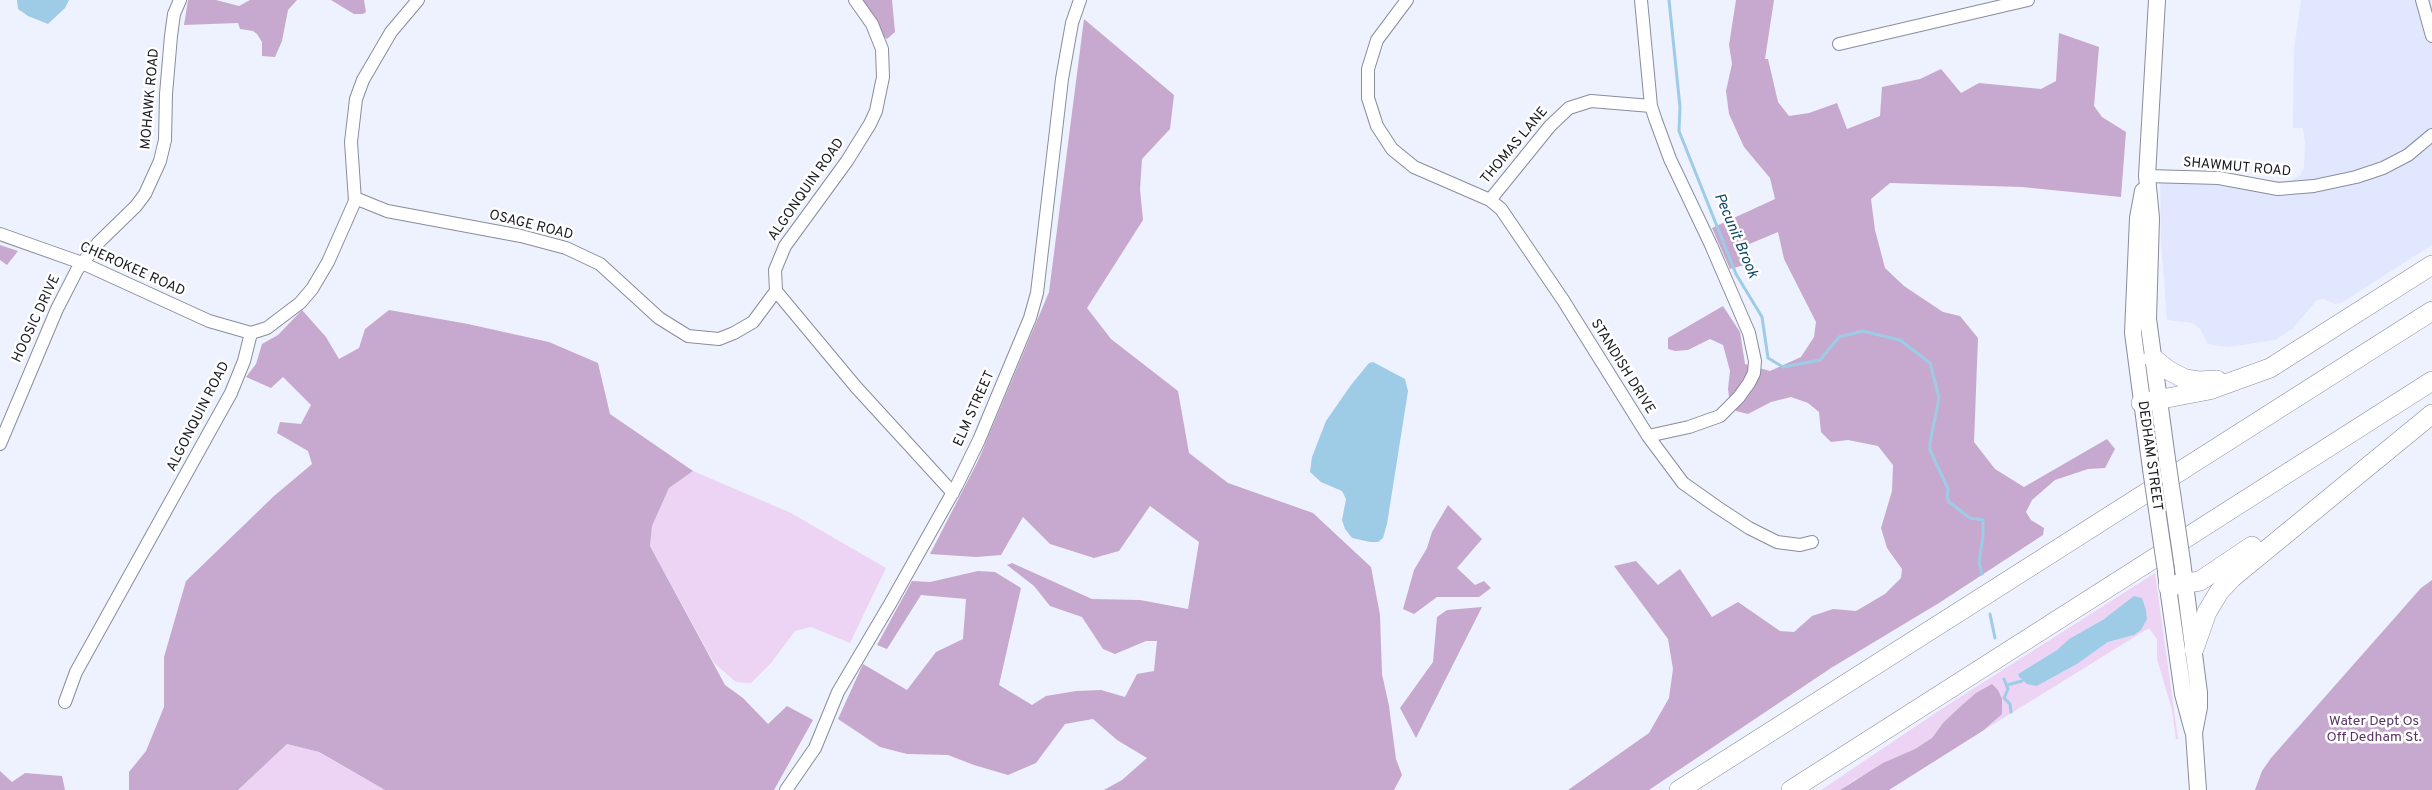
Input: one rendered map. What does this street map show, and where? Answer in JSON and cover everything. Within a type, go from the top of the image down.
[{"type":"highway","points":[[2150,401],[2209,390],[2242,380],[2270,368],[2432,266]]},
{"type":"highway","points":[[1680,790],[2432,311]]},
{"type":"highway","points":[[2153,358],[2177,375],[2204,381],[2223,378],[2291,354]]},
{"type":"highway","points":[[1792,790],[2432,382]]},
{"type":"highway","points":[[2194,649],[2207,612],[2227,582],[2432,414]]},
{"type":"highway","points":[[2173,581],[2197,582],[2210,576],[2344,480],[2360,472]]},
{"type":"main road","name":"DEDHAM STREET","points":[[2157,0],[2146,176],[2138,218],[2133,319],[2135,357],[2167,459],[2182,561],[2173,581],[2183,694],[2194,734],[2198,790]]},
{"type":"main road","name":"DEDHAM STREET","points":[[2146,176],[2150,208],[2148,318],[2153,358],[2150,401],[2151,469],[2173,581],[2194,649],[2199,700],[2194,734]]},
{"type":"street","name":"MOHAWK ROAD","points":[[82,263],[98,242],[126,217],[145,194],[160,161],[166,140],[166,94],[170,44],[174,14],[180,0]]},
{"type":"street","points":[[251,333],[267,328],[300,303],[312,289],[328,262],[356,198],[351,150],[356,99],[362,80],[390,32],[418,0]]},
{"type":"street","name":"ALGONQUIN ROAD","points":[[776,292],[775,270],[785,246],[847,160],[876,111],[883,76],[882,49],[872,24],[855,0]]},
{"type":"street","name":"ELM STREET","points":[[786,790],[815,748],[838,692],[953,493],[978,440],[1034,307],[1062,79],[1072,23],[1080,0]]},
{"type":"street","name":"STANDISH DRIVE","points":[[1407,0],[1377,40],[1368,69],[1368,98],[1376,126],[1392,149],[1414,167],[1490,200],[1508,218],[1563,300],[1648,436],[1689,427],[1720,416],[1739,397],[1749,383],[1755,361],[1749,333],[1711,245],[1670,159],[1651,106],[1641,0]]},
{"type":"street","points":[[1839,44],[2028,0]]},
{"type":"street","points":[[2422,0],[2432,36]]},
{"type":"street","name":"THOMAS LANE","points":[[1490,200],[1550,126],[1569,108],[1598,101],[1651,106]]},
{"type":"street","name":"SHAWMUT ROAD","points":[[2146,176],[2223,179],[2278,189],[2307,187],[2356,177],[2383,168],[2408,155],[2432,135]]},
{"type":"street","name":"OSAGE ROAD","points":[[356,198],[387,211],[521,236],[566,248],[600,264],[659,318],[688,336],[719,339],[734,333],[753,322],[776,292]]},
{"type":"street","name":"CHEROKEE ROAD","points":[[0,234],[82,263],[209,321],[251,333]]},
{"type":"street","name":"HOOSIC DRIVE","points":[[0,444],[57,309],[82,263]]},
{"type":"street","points":[[776,292],[863,394],[953,493]]},
{"type":"street","name":"ALGONQUIN ROAD","points":[[65,702],[76,672],[223,408],[244,361],[251,333]]},
{"type":"street","points":[[1648,436],[1683,483],[1717,508],[1749,528],[1777,542],[1800,545],[1812,542]]},
{"type":"shaded area","points":[[2301,0],[2432,0],[2432,245],[2341,303],[2335,304],[2323,299],[2317,300],[2292,329],[2275,340],[2228,347],[2212,345],[2207,343],[2201,330],[2193,323],[2167,320],[2161,242],[2160,169],[2280,181],[2292,180],[2300,176],[2304,167],[2305,142],[2303,128],[2293,128],[2293,117],[2294,50]]},
{"type":"shaded area","points":[[693,471],[791,513],[886,568],[850,643],[811,627],[795,631],[771,663],[751,683],[736,682],[714,663],[650,546],[652,526],[669,488]]},
{"type":"shaded area","points":[[2155,573],[2178,739],[2176,739],[2172,710],[2157,659],[2157,639],[2149,628],[1984,730],[1996,720],[1943,723],[1932,738],[1915,749],[1854,780],[1840,790],[1821,790],[1943,708]],"holes":[[[2112,614],[2134,635],[2108,642],[2077,664],[2037,686],[2019,677],[2018,674],[2057,650],[2069,639]]]},
{"type":"shaded area","points":[[287,744],[318,752],[385,790],[238,790]]},
{"type":"green space","points":[[188,0],[216,0],[239,6],[250,0],[297,0],[288,10],[282,41],[275,57],[262,56],[262,42],[257,34],[253,31],[240,29],[238,23],[184,25]]},
{"type":"green space","points":[[331,0],[364,0],[366,12],[354,14]]},
{"type":"green space","points":[[860,0],[892,0],[895,32],[887,39],[883,36]]},
{"type":"green space","points":[[1736,0],[1774,0],[1765,59],[1768,59],[1778,102],[1789,116],[1809,113],[1837,103],[1847,129],[1880,116],[1882,87],[1920,79],[1941,69],[1961,93],[1979,83],[2041,89],[2056,81],[2059,33],[2099,47],[2094,106],[2102,117],[2126,132],[2121,197],[2022,187],[1890,183],[1871,199],[1875,230],[1885,268],[1904,286],[1943,312],[1960,316],[1978,338],[1974,442],[1995,469],[2024,487],[2107,439],[2115,449],[2105,468],[2088,469],[2055,480],[2032,500],[2026,512],[2031,520],[2044,528],[2043,535],[1939,603],[1831,668],[1649,790],[1568,790],[1649,733],[1669,698],[1673,669],[1668,639],[1614,566],[1636,561],[1658,585],[1680,569],[1712,617],[1738,602],[1780,631],[1794,632],[1812,616],[1833,609],[1856,611],[1885,594],[1901,578],[1902,569],[1887,548],[1881,528],[1892,491],[1893,465],[1878,446],[1848,440],[1831,442],[1821,432],[1819,412],[1808,403],[1791,397],[1771,402],[1748,414],[1736,411],[1729,397],[1730,371],[1723,345],[1710,339],[1688,350],[1675,351],[1668,349],[1668,338],[1723,306],[1740,332],[1745,364],[1770,371],[1801,357],[1814,337],[1816,322],[1784,259],[1778,232],[1747,245],[1748,264],[1730,269],[1712,228],[1775,199],[1770,178],[1744,147],[1729,114],[1726,91],[1732,64],[1729,45]]},
{"type":"green space","points":[[1084,19],[1174,95],[1170,129],[1142,159],[1140,189],[1143,220],[1087,308],[1111,339],[1178,391],[1189,453],[1228,483],[1313,513],[1371,567],[1380,615],[1382,674],[1389,706],[1396,759],[1402,775],[1394,790],[1104,790],[1122,780],[1147,758],[1117,740],[1093,719],[1065,724],[1036,763],[1008,775],[948,755],[907,754],[880,747],[838,719],[863,664],[907,690],[936,652],[963,639],[966,599],[921,595],[887,649],[877,645],[912,581],[930,582],[978,571],[995,572],[1021,588],[999,685],[1032,705],[1046,696],[1076,691],[1101,690],[1125,697],[1137,674],[1154,671],[1157,641],[1146,641],[1115,654],[1103,649],[1082,617],[1050,606],[1034,586],[1007,565],[1012,563],[1092,599],[1140,600],[1188,609],[1199,542],[1150,506],[1119,551],[1094,558],[1050,544],[1023,517],[1001,555],[976,557],[930,554],[978,461],[1049,292]]},
{"type":"green space","points":[[0,245],[18,251],[7,265],[0,260]]},
{"type":"green space","points":[[302,310],[326,337],[339,359],[359,348],[365,329],[389,310],[468,324],[549,342],[598,363],[610,414],[693,471],[669,488],[652,526],[650,546],[725,685],[743,698],[768,724],[787,706],[813,720],[774,790],[385,790],[319,752],[287,744],[238,790],[129,790],[129,772],[146,751],[164,707],[164,657],[186,581],[274,496],[312,464],[308,451],[277,433],[280,422],[301,424],[311,405],[283,377],[271,388],[246,377],[256,364],[262,344],[278,335]]},
{"type":"green space","points":[[1448,505],[1482,539],[1457,568],[1475,585],[1484,581],[1491,588],[1479,597],[1437,597],[1414,614],[1403,609],[1414,570],[1427,548],[1432,532]]},
{"type":"green space","name":"Water Dept Os Off Dedham St.","points":[[2432,580],[2432,790],[2255,790],[2262,771],[2271,758],[2421,588]]},
{"type":"green space","points":[[1482,607],[1416,738],[1400,708],[1433,662],[1437,617],[1447,610]]},
{"type":"green space","points":[[1992,684],[1998,690],[2002,699],[2002,714],[1984,730],[1889,790],[1840,790],[1883,763],[1915,749],[1932,738],[1943,723],[1961,706],[1976,693]]},
{"type":"green space","points":[[0,771],[12,782],[25,773],[62,776],[65,790],[0,790]]},
{"type":"water","points":[[17,0],[69,0],[65,8],[48,24],[28,16],[18,9]]},
{"type":"water","points":[[1373,362],[1405,379],[1408,391],[1387,524],[1383,538],[1378,542],[1352,538],[1345,529],[1342,520],[1346,499],[1342,491],[1321,482],[1310,472],[1312,457],[1326,421],[1351,385],[1369,363]]},
{"type":"water","points":[[2134,596],[2142,598],[2147,619],[2141,630],[2134,635],[2108,642],[2077,664],[2037,686],[2027,684],[2019,677],[2018,674],[2057,650],[2069,639],[2104,619]]},
{"type":"waterway","name":"Pecunit Brook","points":[[1669,0],[1680,107],[1679,131],[1736,274],[1762,317],[1768,358],[1783,367],[1820,360],[1839,337],[1863,331],[1900,340],[1930,363],[1939,398],[1930,450],[1948,489],[1947,497],[1949,502],[1970,518],[1983,520],[1983,536],[1979,562],[1982,574]]},
{"type":"waterway","name":"Pecunit Brook","points":[[1990,614],[1995,638]]},
{"type":"waterway","name":"Pecunit Brook","points":[[2004,679],[2008,689],[2004,698],[2010,704],[2011,712]]},
{"type":"waterway","points":[[2007,685],[2022,681]]}]
